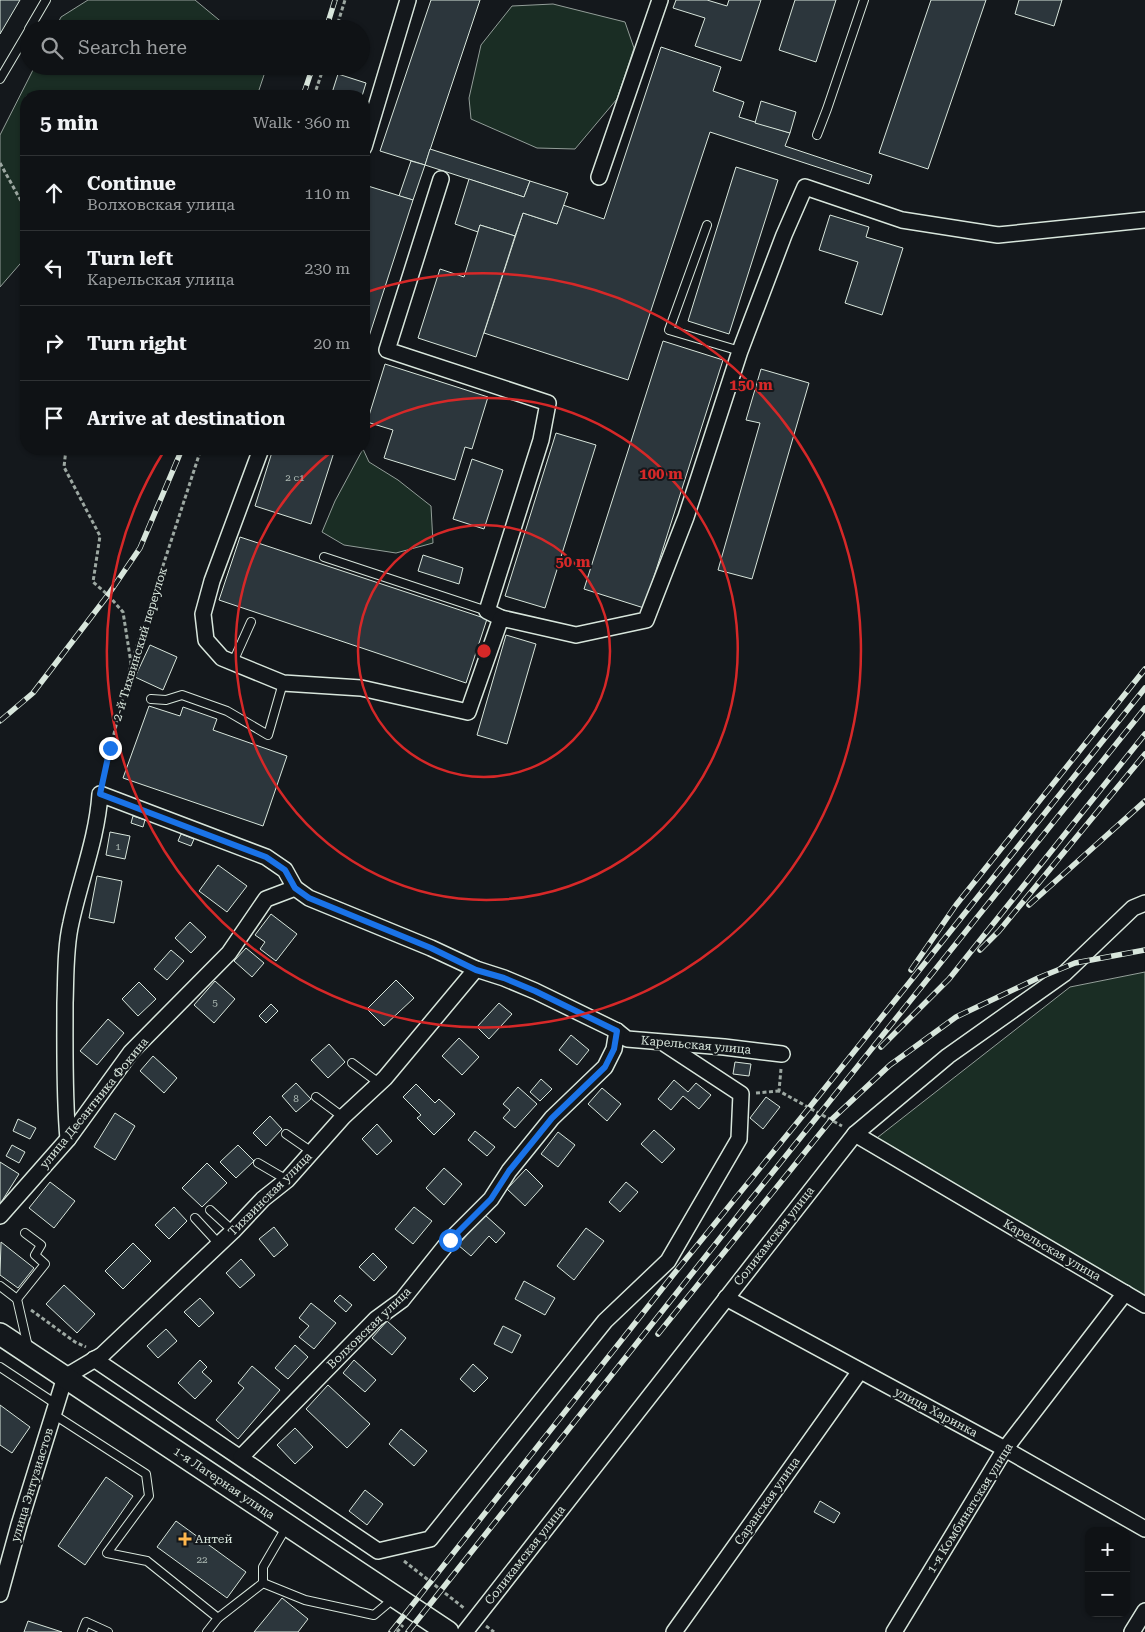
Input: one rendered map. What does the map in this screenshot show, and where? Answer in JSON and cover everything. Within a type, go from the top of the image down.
[{"type":"main road","name":"1-я Лагерная улица","points":[[0,1334],[219,1482],[448,1632]]},
{"type":"street","points":[[370,127],[408,0]]},
{"type":"street","points":[[599,177],[660,0]]},
{"type":"street","points":[[259,455],[212,581],[203,614],[206,640],[222,658],[283,683],[361,688],[468,712],[541,440],[548,403],[387,350],[441,178]]},
{"type":"street","points":[[494,615],[576,635],[646,620],[686,517],[740,351],[784,235],[805,188],[902,220],[998,235],[1145,220]]},
{"type":"street","points":[[68,1139],[65,1104],[65,1050],[66,975],[70,924],[98,817],[100,794]]},
{"type":"street","name":"Карельская улица","points":[[100,794],[266,857],[285,870],[295,888],[309,898],[431,948],[476,970],[504,978],[535,991],[617,1031],[627,1039],[782,1054]]},
{"type":"street","name":"улица Десантника Фокина","points":[[0,1216],[68,1139],[131,1052],[228,953],[266,899],[295,888]]},
{"type":"street","name":"Соликамская улица","points":[[465,1632],[855,1134],[948,1056],[1064,974],[1133,908],[1145,903]]},
{"type":"street","name":"Тихвинская улица","points":[[65,1377],[102,1355],[234,1231],[263,1199],[288,1180],[343,1117],[379,1083],[476,970]]},
{"type":"street","name":"Волховская улица","points":[[241,1457],[376,1319],[402,1300],[450,1240],[491,1199],[509,1171],[552,1118],[605,1067],[614,1049],[617,1031]]},
{"type":"street","points":[[94,1360],[241,1457],[378,1551],[430,1539],[605,1321],[668,1261],[739,1139],[741,1094],[664,1043]]},
{"type":"street","name":"Карельская улица","points":[[855,1134],[1145,1305]]},
{"type":"street","name":"1-я Комбинатская улица","points":[[894,1632],[1005,1449],[1125,1293]]},
{"type":"street","name":"улица Харинка","points":[[726,1298],[1005,1449],[1145,1529]]},
{"type":"street","name":"Саранская улица","points":[[674,1632],[860,1371]]},
{"type":"street","name":"улица Энтузиастов","points":[[1,1587],[65,1377]]},
{"type":"street","points":[[1132,1632],[1145,1611]]},
{"type":"lane","points":[[34,20],[46,0]]},
{"type":"lane","points":[[816,135],[827,109],[864,0]]},
{"type":"lane","points":[[0,79],[20,45]]},
{"type":"lane","points":[[707,225],[669,330],[740,351]]},
{"type":"lane","points":[[324,556],[494,615]]},
{"type":"lane","points":[[234,662],[251,622]]},
{"type":"lane","points":[[151,698],[166,700],[182,695],[227,711],[268,735],[283,683]]},
{"type":"lane","points":[[352,1062],[379,1083]]},
{"type":"lane","points":[[316,1097],[343,1117]]},
{"type":"lane","points":[[286,1134],[312,1152]]},
{"type":"lane","points":[[258,1164],[288,1180]]},
{"type":"lane","points":[[210,1210],[234,1231]]},
{"type":"lane","points":[[194,1218],[219,1244]]},
{"type":"lane","points":[[16,1299],[45,1264],[36,1255],[41,1245],[25,1232]]},
{"type":"lane","points":[[0,1286],[16,1299],[30,1354]]},
{"type":"lane","points":[[0,1367],[54,1409],[146,1474],[149,1496],[107,1553],[147,1561],[218,1618]]},
{"type":"lane","points":[[263,1583],[263,1567],[288,1526]]},
{"type":"lane","points":[[208,1632],[218,1618],[263,1583]]},
{"type":"lane","points":[[263,1583],[305,1600],[374,1615],[396,1597]]},
{"type":"lane","points":[[82,1632],[86,1622],[108,1632]]},
{"type":"path","points":[[339,20],[345,0]]},
{"type":"path","points":[[316,90],[321,75]]},
{"type":"path","points":[[0,164],[20,199]]},
{"type":"path","points":[[65,455],[64,467],[100,536],[92,582],[108,595],[123,612],[131,664]]},
{"type":"path","name":"2-й Тихвинский переулок","points":[[100,794],[131,664],[199,455]]},
{"type":"path","points":[[779,1091],[782,1054]]},
{"type":"path","points":[[741,1094],[779,1091],[855,1134]]},
{"type":"path","points":[[397,1632],[403,1625]]},
{"type":"green space","points":[[88,0],[195,0],[219,20],[60,20],[61,17]]},
{"type":"green space","points":[[553,4],[625,22],[634,48],[617,99],[575,149],[537,148],[471,119],[469,98],[481,45],[512,6]]},
{"type":"green space","points":[[30,75],[264,75],[259,90],[23,90]]},
{"type":"green space","points":[[20,96],[20,264],[0,287],[0,135]]},
{"type":"green space","points":[[360,455],[366,455],[369,462],[398,480],[431,506],[433,543],[396,553],[344,545],[322,532],[335,501]]},
{"type":"green space","points":[[1145,972],[1145,1298],[873,1141],[1070,987]]},
{"type":"building","points":[[0,0],[20,0],[0,34]]},
{"type":"building","points":[[431,0],[480,0],[425,165],[380,151]]},
{"type":"building","points":[[676,0],[707,0],[727,6],[729,0],[761,0],[741,61],[695,46],[705,18],[673,8]]},
{"type":"building","points":[[795,0],[836,0],[816,62],[779,50]]},
{"type":"building","points":[[931,0],[986,0],[928,169],[879,153]]},
{"type":"building","points":[[1019,0],[1062,0],[1054,26],[1015,14]]},
{"type":"building","points":[[661,47],[721,67],[713,91],[744,102],[739,117],[790,133],[785,146],[872,175],[869,184],[710,132],[628,380],[484,333],[523,213],[557,224],[563,205],[604,219]]},
{"type":"building","points":[[338,75],[366,83],[364,90],[333,90]]},
{"type":"building","points":[[761,101],[796,112],[790,133],[755,123]]},
{"type":"building","points":[[430,149],[530,181],[524,197],[425,165]]},
{"type":"building","points":[[411,161],[425,165],[413,200],[399,196]]},
{"type":"building","points":[[736,167],[778,180],[729,334],[688,321]]},
{"type":"building","points":[[469,179],[524,197],[530,181],[568,193],[557,224],[523,213],[515,236],[480,225],[478,232],[455,224]]},
{"type":"building","points":[[370,187],[413,200],[370,333]]},
{"type":"building","points":[[830,215],[869,227],[866,237],[903,248],[882,315],[845,303],[858,262],[819,250]]},
{"type":"building","points":[[480,225],[515,236],[476,357],[418,338],[440,269],[464,277]]},
{"type":"building","points":[[663,341],[723,360],[644,608],[584,589]]},
{"type":"building","points":[[385,364],[488,397],[472,449],[465,447],[455,480],[384,458],[393,430],[370,423],[370,412]]},
{"type":"building","points":[[761,369],[809,383],[752,579],[718,570],[760,423],[746,420]]},
{"type":"building","points":[[556,433],[596,445],[545,608],[505,596]]},
{"type":"building","points":[[271,455],[333,455],[311,524],[255,506]]},
{"type":"building","points":[[472,459],[503,470],[484,529],[453,519]]},
{"type":"building","points":[[240,537],[487,619],[466,683],[219,600]]},
{"type":"building","points":[[423,555],[463,568],[459,584],[418,571]]},
{"type":"building","points":[[506,635],[536,644],[507,744],[477,735]]},
{"type":"building","points":[[150,645],[177,657],[163,690],[135,677]]},
{"type":"building","points":[[149,706],[180,716],[183,707],[217,719],[213,730],[287,756],[263,826],[123,778]]},
{"type":"building","points":[[133,816],[145,820],[143,827],[131,823]]},
{"type":"building","points":[[110,832],[130,836],[125,859],[106,855]]},
{"type":"building","points":[[181,834],[194,839],[191,846],[178,841]]},
{"type":"building","points":[[218,865],[247,886],[227,912],[199,891]]},
{"type":"building","points":[[97,876],[122,881],[114,923],[89,918]]},
{"type":"building","points":[[271,914],[297,934],[276,961],[260,949],[265,942],[255,935]]},
{"type":"building","points":[[190,922],[206,937],[191,953],[175,938]]},
{"type":"building","points":[[246,948],[264,963],[252,977],[234,961]]},
{"type":"building","points":[[171,950],[184,961],[167,980],[154,969]]},
{"type":"building","points":[[396,980],[414,998],[384,1026],[367,1009]]},
{"type":"building","points":[[215,981],[235,999],[214,1023],[194,1005]]},
{"type":"building","points":[[139,982],[156,999],[138,1016],[122,999]]},
{"type":"building","points":[[499,1003],[512,1014],[489,1039],[477,1027]]},
{"type":"building","points":[[271,1004],[278,1011],[266,1023],[259,1016]]},
{"type":"building","points":[[108,1019],[124,1033],[97,1065],[80,1051]]},
{"type":"building","points":[[571,1035],[589,1050],[577,1065],[559,1050]]},
{"type":"building","points":[[459,1038],[479,1057],[462,1075],[442,1056]]},
{"type":"building","points":[[329,1044],[345,1062],[328,1078],[311,1060]]},
{"type":"building","points":[[153,1056],[177,1078],[164,1093],[140,1071]]},
{"type":"building","points":[[735,1062],[751,1064],[749,1076],[733,1074]]},
{"type":"building","points":[[541,1079],[552,1089],[540,1101],[530,1092]]},
{"type":"building","points":[[674,1080],[688,1092],[696,1083],[711,1095],[699,1109],[683,1096],[671,1110],[658,1099]]},
{"type":"building","points":[[296,1083],[311,1099],[296,1112],[282,1096]]},
{"type":"building","points":[[416,1084],[435,1103],[439,1099],[455,1114],[434,1135],[417,1118],[421,1115],[403,1097]]},
{"type":"building","points":[[518,1087],[537,1104],[515,1128],[503,1118],[510,1110],[503,1104]]},
{"type":"building","points":[[602,1088],[621,1104],[607,1121],[588,1104]]},
{"type":"building","points":[[766,1097],[780,1107],[763,1129],[750,1118]]},
{"type":"building","points":[[115,1113],[135,1126],[115,1160],[94,1147]]},
{"type":"building","points":[[270,1116],[282,1129],[266,1146],[253,1133]]},
{"type":"building","points":[[18,1119],[36,1128],[30,1139],[13,1131]]},
{"type":"building","points":[[377,1124],[392,1141],[377,1155],[362,1139]]},
{"type":"building","points":[[654,1130],[675,1149],[662,1163],[641,1144]]},
{"type":"building","points":[[475,1131],[495,1147],[487,1156],[468,1140]]},
{"type":"building","points":[[558,1132],[575,1145],[558,1167],[541,1154]]},
{"type":"building","points":[[12,1145],[25,1152],[19,1163],[6,1156]]},
{"type":"building","points":[[238,1145],[254,1161],[236,1178],[220,1162]]},
{"type":"building","points":[[0,1162],[19,1174],[0,1204]]},
{"type":"building","points":[[207,1163],[227,1183],[202,1207],[182,1188]]},
{"type":"building","points":[[444,1168],[462,1184],[444,1205],[426,1188]]},
{"type":"building","points":[[526,1169],[543,1186],[525,1206],[507,1189]]},
{"type":"building","points":[[50,1182],[75,1201],[54,1228],[29,1208]]},
{"type":"building","points":[[626,1182],[638,1192],[620,1212],[609,1202]]},
{"type":"building","points":[[174,1207],[187,1221],[169,1239],[155,1225]]},
{"type":"building","points":[[414,1207],[432,1221],[413,1244],[395,1229]]},
{"type":"building","points":[[485,1215],[505,1233],[496,1243],[489,1236],[471,1256],[458,1245]]},
{"type":"building","points":[[274,1227],[288,1245],[274,1257],[259,1239]]},
{"type":"building","points":[[586,1228],[604,1241],[574,1280],[557,1266]]},
{"type":"building","points":[[1,1242],[34,1268],[18,1288],[0,1275]]},
{"type":"building","points":[[133,1243],[151,1261],[123,1289],[105,1271]]},
{"type":"building","points":[[373,1253],[387,1267],[374,1281],[359,1267]]},
{"type":"building","points":[[241,1259],[255,1275],[240,1288],[226,1273]]},
{"type":"building","points":[[524,1281],[555,1298],[545,1315],[515,1299]]},
{"type":"building","points":[[64,1285],[95,1314],[77,1333],[46,1304]]},
{"type":"building","points":[[340,1295],[352,1305],[346,1312],[334,1301]]},
{"type":"building","points":[[200,1298],[214,1313],[199,1327],[184,1312]]},
{"type":"building","points":[[311,1303],[336,1323],[314,1349],[299,1337],[309,1326],[299,1318]]},
{"type":"building","points":[[387,1321],[406,1338],[392,1355],[372,1338]]},
{"type":"building","points":[[503,1326],[521,1335],[512,1353],[494,1344]]},
{"type":"building","points":[[166,1329],[177,1341],[158,1358],[147,1346]]},
{"type":"building","points":[[295,1345],[308,1357],[288,1379],[275,1368]]},
{"type":"building","points":[[200,1360],[207,1367],[202,1372],[212,1381],[195,1399],[178,1383]]},
{"type":"building","points":[[354,1360],[376,1380],[365,1392],[343,1373]]},
{"type":"building","points":[[473,1364],[488,1378],[474,1392],[460,1379]]},
{"type":"building","points":[[252,1366],[280,1390],[238,1439],[216,1420],[244,1388],[238,1383]]},
{"type":"building","points":[[328,1385],[370,1424],[347,1448],[306,1409]]},
{"type":"building","points":[[0,1405],[30,1427],[12,1453],[0,1445]]},
{"type":"building","points":[[295,1428],[313,1447],[295,1464],[277,1445]]},
{"type":"building","points":[[401,1429],[427,1451],[414,1466],[389,1444]]},
{"type":"building","points":[[106,1477],[133,1496],[85,1565],[58,1546]]},
{"type":"building","points":[[365,1490],[383,1504],[367,1525],[349,1511]]},
{"type":"building","points":[[820,1501],[840,1513],[834,1523],[814,1512]]},
{"type":"building","points":[[176,1521],[246,1572],[227,1598],[157,1547]]},
{"type":"building","points":[[282,1598],[308,1619],[298,1632],[254,1632]]},
{"type":"building","points":[[28,1621],[62,1632],[24,1632]]},
{"type":"railway","points":[[329,20],[335,0]]},
{"type":"railway","points":[[305,90],[310,75]]},
{"type":"railway","points":[[0,721],[33,693],[108,595],[140,548],[179,455]]},
{"type":"railway","points":[[911,970],[956,905],[1145,669]]},
{"type":"railway","points":[[391,1632],[673,1275],[1145,688]]},
{"type":"railway","points":[[408,1632],[740,1213],[1145,708]]},
{"type":"railway","points":[[881,1047],[949,979],[1145,734]]},
{"type":"railway","points":[[980,950],[999,931],[1145,754]]},
{"type":"railway","points":[[1029,905],[1145,801]]},
{"type":"railway","points":[[658,1334],[831,1120],[890,1065],[956,1017],[1038,978],[1075,963],[1145,950]]},
{"type":"place","name":"Антей","points":[[185,1539]]},
{"type":"route","points":[[110,748],[100,794],[266,857],[285,870],[295,888],[309,898],[431,948],[476,970],[504,978],[535,991],[617,1031],[614,1049],[605,1067],[552,1118],[509,1171],[491,1199],[450,1240]]}]
